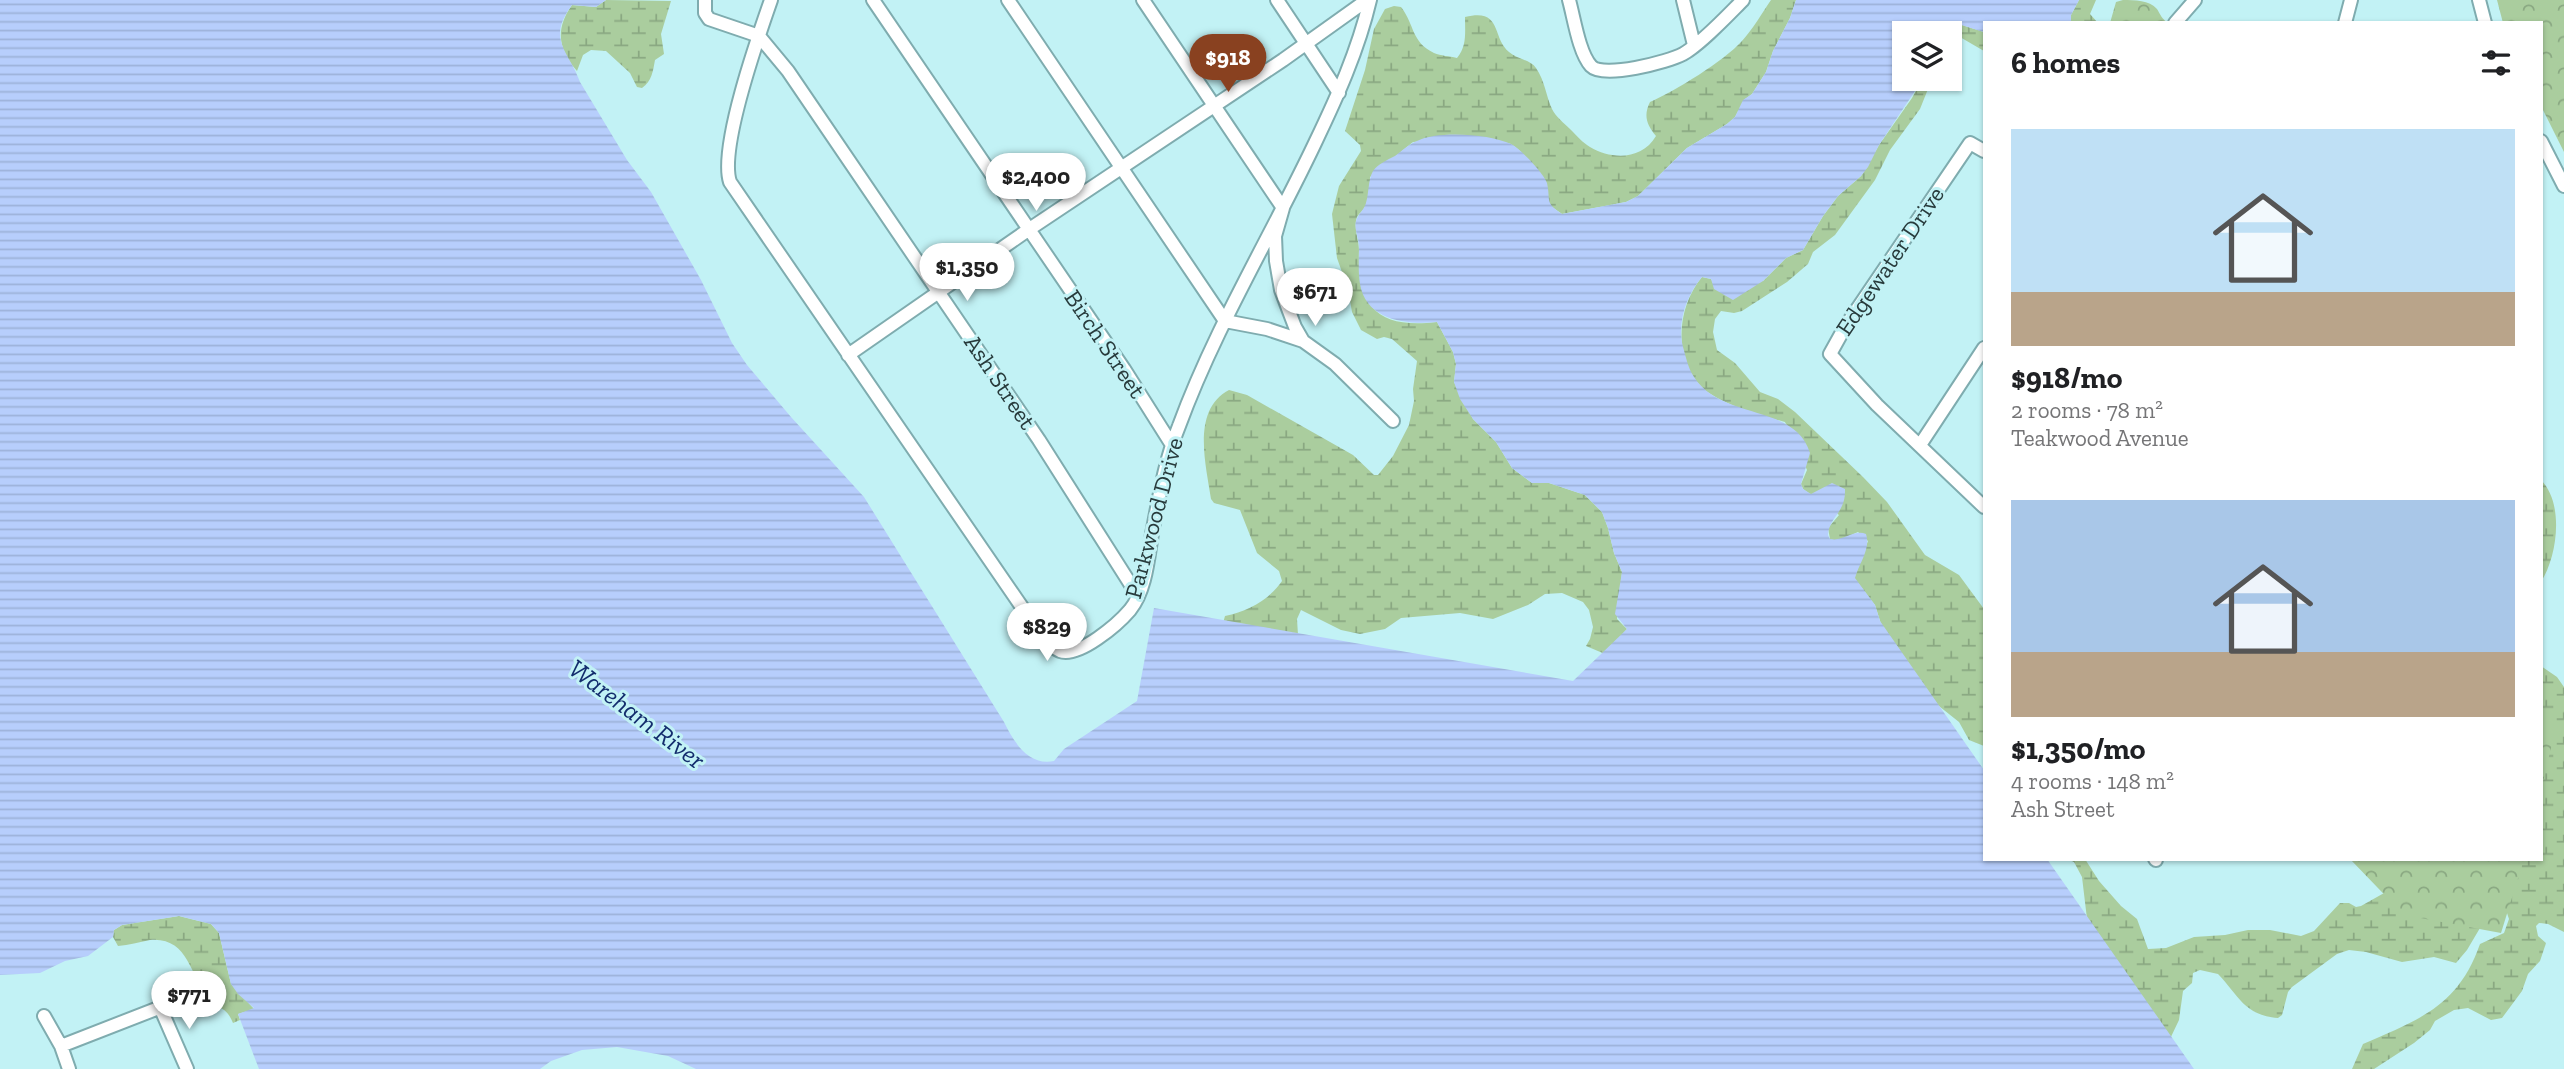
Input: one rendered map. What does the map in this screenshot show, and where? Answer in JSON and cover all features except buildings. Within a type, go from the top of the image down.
[{"type":"street","points":[[705,0],[705,13],[711,20],[759,36]]},
{"type":"street","name":"Parkwood Drive","points":[[771,0],[734,124],[729,154],[729,177],[1037,629],[1053,647],[1069,652],[1091,643],[1124,617],[1138,596],[1172,445],[1195,385],[1339,93],[1356,48],[1368,0]]},
{"type":"street","name":"Birch Street","points":[[873,0],[1124,369],[1172,445]]},
{"type":"street","points":[[1008,0],[1225,321],[1303,341],[1335,364],[1393,421]]},
{"type":"street","points":[[1143,0],[1283,208],[1275,236],[1277,271],[1284,301],[1303,341]]},
{"type":"street","points":[[1277,0],[1339,93]]},
{"type":"street","points":[[848,355],[1368,0]]},
{"type":"street","points":[[1569,0],[1585,58],[1592,67],[1606,72],[1677,56],[1694,45],[1743,0]]},
{"type":"street","points":[[1684,0],[1694,45]]},
{"type":"street","points":[[2177,21],[2195,0]]},
{"type":"street","points":[[2346,21],[2351,0]]},
{"type":"street","points":[[2479,0],[2484,21]]},
{"type":"street","name":"Ash Street","points":[[759,36],[788,71],[940,293],[1039,440],[1138,596]]},
{"type":"street","name":"Edgewater Drive","points":[[1983,150],[1970,143],[1845,327],[1830,354],[1877,405],[1983,506]]},
{"type":"street","points":[[2543,145],[2564,186]]},
{"type":"street","points":[[1920,445],[1983,350]]},
{"type":"street","points":[[61,1046],[192,995]]},
{"type":"street","points":[[160,1007],[187,1069]]},
{"type":"street","points":[[44,1016],[61,1046],[69,1069]]},
{"type":"green space","points":[[606,0],[671,1],[661,34],[664,54],[655,60],[650,79],[642,88],[637,87],[630,73],[606,51],[591,50],[583,55],[577,71],[566,55],[561,31],[572,5],[596,7]]},
{"type":"green space","points":[[1771,0],[1796,0],[1766,72],[1752,94],[1744,100],[1735,117],[1687,148],[1638,196],[1626,202],[1562,214],[1547,201],[1547,184],[1511,144],[1479,137],[1413,142],[1370,177],[1367,202],[1356,221],[1362,287],[1376,310],[1386,318],[1400,322],[1437,322],[1453,352],[1456,364],[1454,382],[1473,419],[1496,442],[1512,468],[1532,483],[1549,483],[1585,495],[1602,512],[1622,572],[1617,619],[1627,629],[1605,654],[1586,646],[1593,627],[1589,610],[1583,602],[1562,593],[1545,594],[1528,605],[1493,619],[1460,613],[1401,618],[1385,629],[1360,634],[1341,630],[1301,610],[1297,619],[1298,635],[1219,637],[1225,616],[1257,604],[1282,581],[1279,571],[1257,553],[1240,510],[1214,503],[1211,499],[1204,439],[1209,411],[1217,399],[1229,390],[1247,395],[1353,455],[1374,475],[1378,475],[1393,456],[1409,425],[1417,361],[1392,339],[1377,339],[1361,330],[1352,312],[1348,289],[1337,258],[1332,214],[1339,186],[1361,151],[1360,145],[1345,131],[1365,70],[1374,29],[1385,9],[1401,7],[1421,44],[1439,55],[1457,58],[1464,44],[1465,17],[1477,15],[1491,20],[1509,52],[1536,68],[1552,109],[1560,120],[1590,147],[1617,156],[1635,153],[1650,144],[1656,136],[1647,120],[1650,102],[1699,75],[1734,49]]},
{"type":"green space","points":[[2079,0],[2096,0],[2090,14],[2096,21],[2071,21],[2071,15]]},
{"type":"green space","points":[[2497,0],[2564,0],[2564,152],[2543,110],[2543,21],[2502,21]]},
{"type":"green space","points":[[2116,2],[2146,2],[2157,9],[2166,21],[2111,21]]},
{"type":"green space","points":[[1962,25],[1983,32],[1983,50],[1962,38]]},
{"type":"green space","points":[[1916,91],[1927,91],[1920,109],[1890,150],[1875,180],[1835,235],[1813,252],[1808,264],[1787,282],[1742,311],[1721,311],[1715,319],[1713,332],[1717,350],[1735,363],[1760,392],[1778,399],[1795,412],[1863,477],[1887,502],[1925,555],[1959,575],[1983,608],[1983,746],[1969,740],[1959,722],[1925,695],[1882,627],[1875,605],[1854,578],[1868,541],[1858,532],[1838,541],[1830,539],[1828,528],[1839,515],[1803,489],[1801,484],[1807,470],[1785,422],[1736,407],[1709,393],[1697,382],[1688,368],[1681,337],[1686,305],[1702,277],[1711,279],[1714,284],[1763,281],[1786,258],[1803,250],[1838,196],[1861,176]]},
{"type":"green space","points":[[2543,483],[2556,515],[2555,544],[2543,578]]},
{"type":"green space","points":[[2543,667],[2557,677],[2564,687],[2564,932],[2548,924],[2539,923],[2536,926],[2538,936],[2546,943],[2540,961],[2528,974],[2522,991],[2502,1018],[2491,1020],[2468,1008],[2454,1010],[2435,1021],[2430,1030],[2414,1043],[2374,1069],[2352,1069],[2363,1044],[2418,1018],[2448,997],[2471,965],[2480,944],[2504,933],[2509,919],[2507,913],[2480,928],[2456,963],[2434,957],[2402,962],[2349,950],[2337,954],[2292,987],[2282,1015],[2278,1018],[2250,1009],[2218,974],[2200,970],[2193,973],[2192,983],[2183,991],[2179,1020],[2169,1041],[2090,944],[2082,877],[2071,861],[2086,861],[2099,881],[2121,906],[2137,919],[2148,949],[2166,948],[2194,937],[2248,930],[2270,930],[2301,936],[2314,931],[2340,903],[2361,906],[2393,888],[2379,861],[2543,861]]},
{"type":"green space","points":[[2543,717],[2555,731],[2543,782]]},
{"type":"green space","points":[[2352,861],[2523,861],[2501,933],[2404,915]]},
{"type":"green space","points":[[179,916],[211,924],[219,933],[231,984],[254,1009],[238,1014],[240,1020],[233,1023],[227,1012],[210,1002],[186,959],[173,944],[150,940],[118,946],[113,937],[114,930],[122,925]]},
{"type":"water","name":"Wareham River","points":[[0,0],[606,0],[596,7],[572,5],[564,17],[560,37],[580,82],[627,160],[651,192],[701,280],[732,343],[747,365],[864,497],[1012,737],[1029,756],[1045,762],[1054,761],[1064,749],[1137,701],[1154,608],[1573,681],[1627,629],[1615,614],[1622,572],[1602,512],[1585,495],[1549,483],[1532,483],[1512,468],[1496,442],[1473,419],[1460,399],[1454,382],[1456,364],[1453,352],[1437,322],[1414,323],[1390,318],[1370,306],[1364,296],[1359,279],[1356,224],[1366,203],[1371,175],[1380,164],[1411,144],[1426,138],[1450,134],[1478,136],[1511,144],[1520,151],[1545,179],[1550,204],[1562,214],[1626,202],[1638,196],[1687,148],[1735,117],[1743,100],[1752,94],[1766,72],[1796,0],[2079,0],[2071,15],[2071,21],[1983,21],[1983,32],[1962,25],[1962,21],[1892,21],[1892,91],[1915,91],[1879,145],[1868,167],[1838,196],[1803,250],[1786,258],[1763,281],[1733,300],[1714,289],[1711,279],[1702,277],[1684,310],[1681,338],[1690,370],[1706,391],[1789,426],[1802,437],[1810,453],[1801,484],[1803,489],[1811,494],[1832,483],[1845,489],[1843,504],[1828,535],[1830,539],[1839,539],[1857,533],[1866,534],[1866,551],[1855,578],[1875,605],[1880,621],[1983,769],[1983,861],[2048,861],[2194,1069],[696,1069],[668,1056],[617,1047],[582,1050],[551,1061],[540,1069],[259,1069],[238,1014],[254,1008],[231,984],[219,933],[211,924],[179,916],[122,925],[114,930],[113,937],[88,956],[65,961],[40,973],[0,975]]}]
